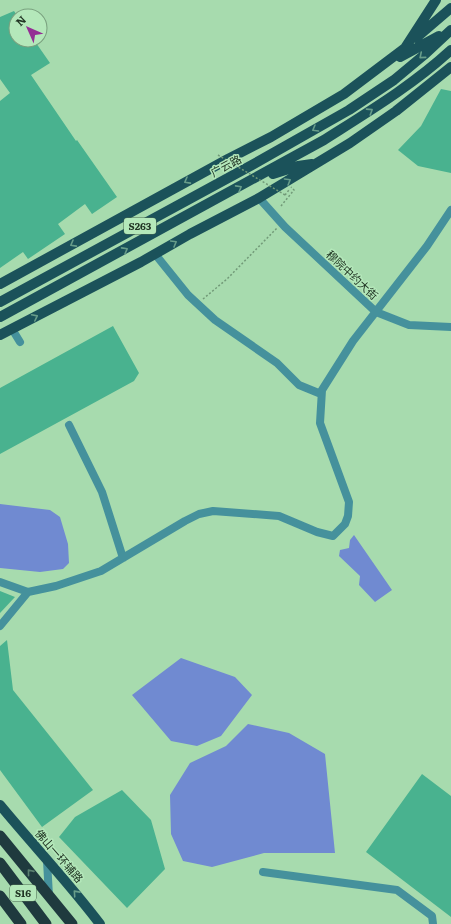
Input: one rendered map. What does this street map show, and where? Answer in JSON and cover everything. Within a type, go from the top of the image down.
[{"type":"highway","points":[[0,836],[72,924]]},
{"type":"highway","name":"S16","points":[[0,862],[46,924]]},
{"type":"highway","name":"S16","points":[[0,896],[21,924]]},
{"type":"main road","name":"广云路","points":[[0,284],[271,137],[344,94],[406,48],[436,0]]},
{"type":"main road","points":[[406,48],[451,8]]},
{"type":"main road","name":"广云路","points":[[0,302],[252,166],[349,110],[387,84],[424,55],[451,30]]},
{"type":"main road","points":[[377,69],[451,30]]},
{"type":"main road","name":"S263","points":[[0,317],[324,140],[376,108],[420,76],[451,50]]},
{"type":"main road","points":[[0,335],[260,198],[316,164],[396,110],[447,75],[451,67]]},
{"type":"main road","points":[[252,166],[271,137]]},
{"type":"main road","points":[[252,180],[298,166],[316,164]]},
{"type":"main road","name":"佛山一环辅路","points":[[0,805],[81,899],[100,924]]},
{"type":"street","name":"穆院中约大街","points":[[260,198],[282,223],[376,312],[409,325],[451,328]]},
{"type":"street","points":[[0,582],[28,592],[56,586],[101,571],[185,521],[199,514],[213,511],[279,516],[317,532],[333,536],[345,524],[348,516],[349,502],[320,423],[322,390],[353,340],[427,246],[451,210]]},
{"type":"street","points":[[155,254],[188,295],[214,320],[277,363],[299,386],[321,394]]},
{"type":"street","points":[[12,329],[20,342]]},
{"type":"street","points":[[69,425],[102,492],[123,558]]},
{"type":"street","points":[[0,626],[28,592]]},
{"type":"street","points":[[47,861],[49,896]]},
{"type":"street","points":[[263,872],[397,890],[432,916],[433,924]]},
{"type":"path","points":[[218,155],[285,195],[291,187],[294,190],[281,206]]},
{"type":"path","points":[[197,304],[227,279],[282,223]]},
{"type":"water","points":[[0,504],[50,510],[60,517],[68,544],[69,563],[63,569],[40,572],[0,568]]},
{"type":"water","points":[[354,535],[392,590],[375,602],[359,585],[360,576],[339,556],[340,550],[349,548],[350,540]]},
{"type":"water","points":[[181,658],[235,677],[252,695],[221,736],[197,746],[171,741],[132,695]]},
{"type":"water","points":[[248,724],[289,733],[325,754],[335,853],[264,853],[212,867],[183,861],[171,834],[170,795],[190,763],[226,746]]},
{"type":"building","points":[[8,14],[8,48],[40,48],[50,63],[31,75],[76,141],[77,140],[117,197],[92,214],[85,204],[58,224],[65,234],[28,259],[23,252],[0,268],[0,101],[10,93],[0,79],[0,17]]},
{"type":"building","points":[[441,89],[451,91],[451,173],[418,166],[398,150],[421,126]]},
{"type":"building","points":[[113,326],[139,373],[134,381],[0,454],[0,388]]},
{"type":"building","points":[[0,591],[15,597],[0,613]]},
{"type":"building","points":[[7,640],[13,690],[93,790],[42,827],[0,770],[0,646]]},
{"type":"building","points":[[422,774],[451,796],[451,917],[366,852]]},
{"type":"building","points":[[122,790],[151,820],[165,869],[127,908],[59,837],[75,817]]}]
